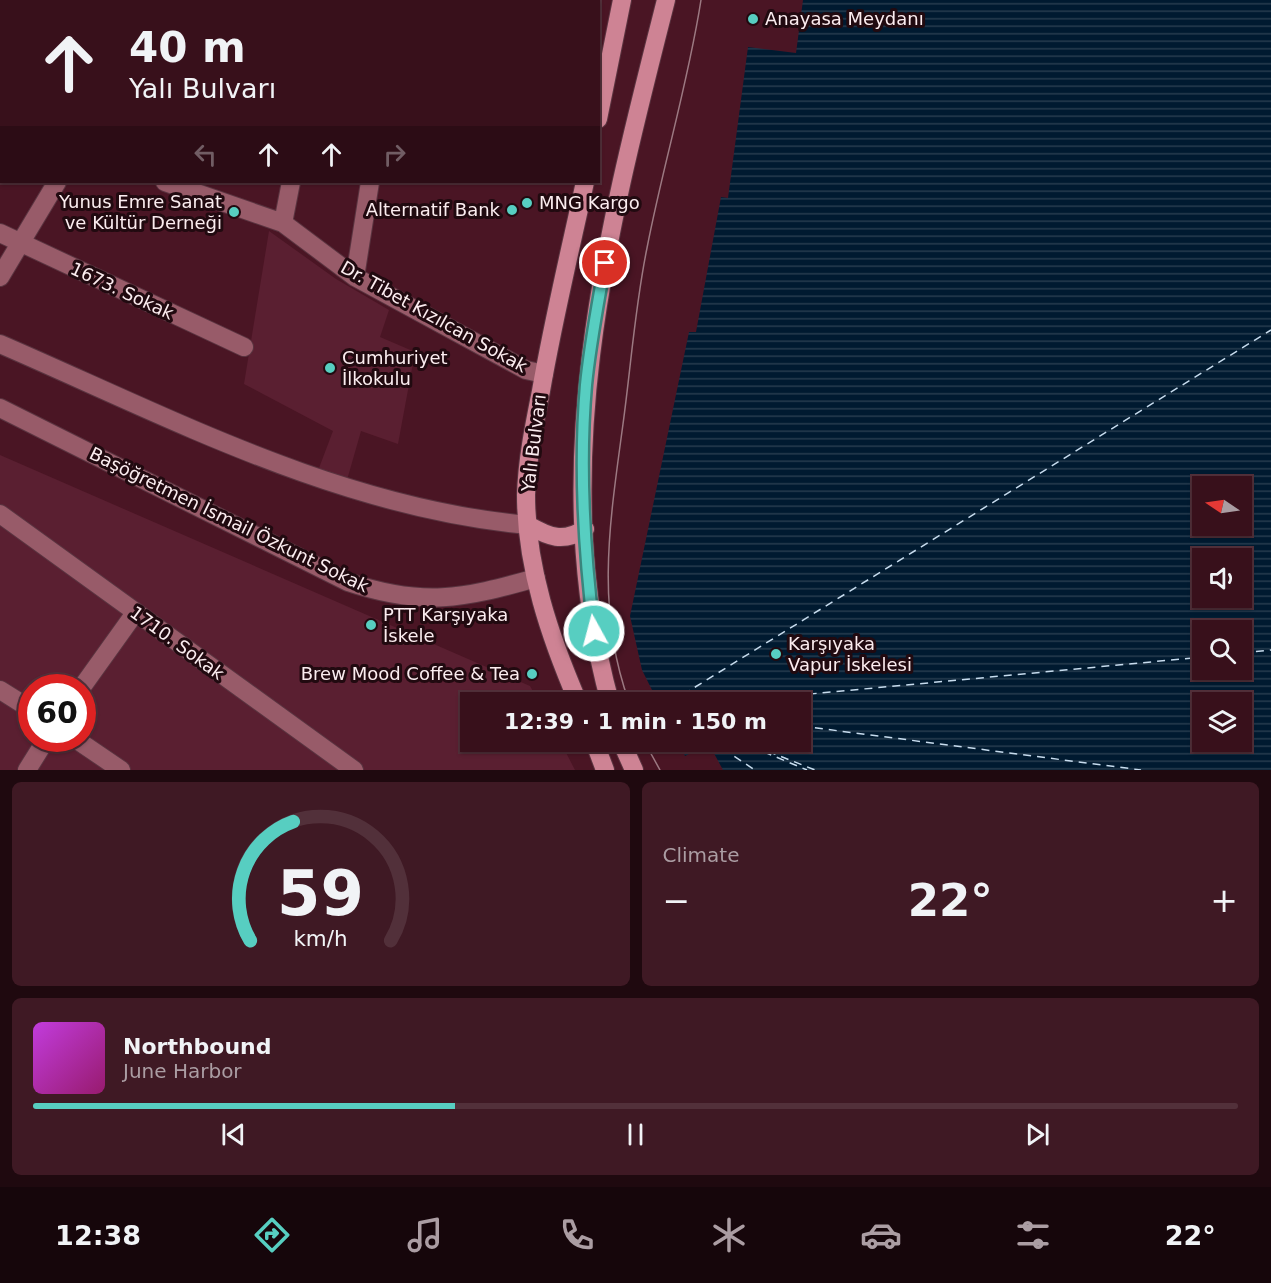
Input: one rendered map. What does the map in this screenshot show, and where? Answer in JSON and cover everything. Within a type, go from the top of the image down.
[{"type":"main road","points":[[600,109],[622,0]]},
{"type":"main road","points":[[608,692],[594,631],[585,521],[586,386],[593,327],[632,137],[666,0]]},
{"type":"main road","name":"Yalı Bulvarı","points":[[574,692],[555,647],[536,578],[528,525],[528,469],[544,374],[585,183]]},
{"type":"main road","points":[[528,525],[546,535],[561,539],[585,521]]},
{"type":"main road","points":[[598,752],[605,770]]},
{"type":"main road","points":[[626,752],[634,770]]},
{"type":"street","points":[[0,277],[56,183]]},
{"type":"street","name":"Dr. Tibet Kızılcan Sokak","points":[[168,183],[283,223],[355,277],[526,370],[544,374]]},
{"type":"street","points":[[283,223],[291,183]]},
{"type":"street","points":[[355,277],[370,183]]},
{"type":"street","name":"1673. Sokak","points":[[0,233],[19,244],[244,347]]},
{"type":"street","points":[[0,344],[294,472],[389,500],[474,520],[528,525]]},
{"type":"street","name":"Başöğretmen İsmail Özkunt Sokak","points":[[0,408],[317,566],[372,590],[409,598],[441,599],[480,594],[536,578]]},
{"type":"street","name":"1710. Sokak","points":[[1,516],[354,770]]},
{"type":"street","points":[[91,674],[135,613]]},
{"type":"street","points":[[0,690],[18,701]]},
{"type":"street","points":[[27,770],[39,752]]},
{"type":"street","points":[[95,752],[121,770]]},
{"type":"shaded area","name":"Cumhuriyet İlkokulu","points":[[269,231],[336,279],[389,310],[380,337],[415,352],[398,444],[361,431],[347,480],[319,468],[333,431],[244,384]]},
{"type":"shaded area","points":[[0,455],[530,686],[533,692],[460,692],[460,752],[566,752],[575,770],[0,770]]},
{"type":"water","points":[[803,0],[1271,0],[1271,770],[723,770],[713,752],[811,752],[811,692],[653,692],[642,670],[630,616],[689,332],[696,332],[721,197],[728,198],[748,47],[796,53]]},
{"type":"ferry route","points":[[687,692],[1271,330]]},
{"type":"ferry route","points":[[1252,652],[1271,650]]},
{"type":"ferry route","points":[[811,694],[1192,658]]},
{"type":"ferry route","points":[[811,727],[1141,770]]},
{"type":"ferry route","points":[[728,752],[755,770]]},
{"type":"ferry route","points":[[764,752],[807,770]]},
{"type":"ferry route","points":[[770,752],[815,770]]},
{"type":"tram line","points":[[626,692],[618,667],[612,633],[608,564],[610,530],[643,270],[701,0]]},
{"type":"tram line","points":[[650,752],[660,770]]},
{"type":"place","name":"Anayasa Meydanı","points":[[753,19]]},
{"type":"place","name":"MNG Kargo","points":[[527,203]]},
{"type":"place","name":"Alternatif Bank","points":[[512,210]]},
{"type":"place","name":"Yunus Emre Sanat ve Kültür Derneği","points":[[234,212]]},
{"type":"place","name":"Cumhuriyet İlkokulu","points":[[330,368]]},
{"type":"place","name":"PTT Karşıyaka İskele","points":[[371,625]]},
{"type":"place","name":"Karşıyaka Vapur İskelesi","points":[[776,654]]},
{"type":"place","name":"Brew Mood Coffee & Tea","points":[[532,674]]},
{"type":"route","points":[[594,631],[588,580],[583,490],[586,386],[593,327],[605,263]]}]
